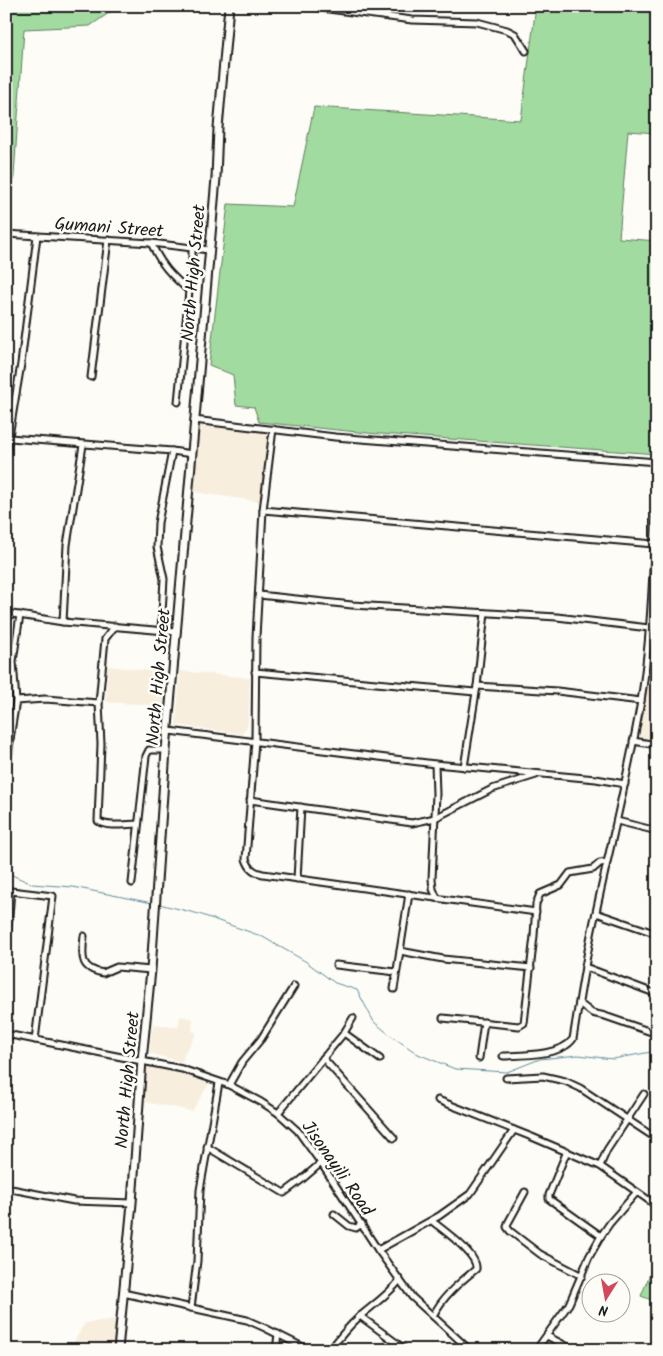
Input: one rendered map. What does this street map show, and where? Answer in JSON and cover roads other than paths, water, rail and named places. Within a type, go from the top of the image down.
[{"type":"highway","name":"North High Street","points":[[118,1350],[132,1203],[142,1060],[157,895],[166,750],[178,632],[229,6]]},
{"type":"street","points":[[306,6],[336,8],[412,20],[477,22],[516,34],[526,51]]},
{"type":"street","name":"Gumani Street","points":[[6,234],[151,243],[209,250]]},
{"type":"street","points":[[6,454],[10,438],[37,236]]},
{"type":"street","points":[[91,377],[108,240]]},
{"type":"street","points":[[151,243],[158,259],[168,272],[189,291]]},
{"type":"street","points":[[178,402],[192,268],[192,248]]},
{"type":"street","points":[[164,278],[168,272]]},
{"type":"street","points":[[194,420],[335,437],[657,462]]},
{"type":"street","points":[[273,429],[263,510],[255,672],[255,741],[246,858],[248,866],[255,872],[297,879],[536,912]]},
{"type":"street","points":[[10,438],[192,454]]},
{"type":"street","points":[[63,622],[67,545],[83,445]]},
{"type":"street","points":[[161,630],[164,580],[157,539],[158,523],[172,451]]},
{"type":"street","points":[[503,1056],[535,1054],[561,1049],[569,1045],[573,1039],[584,967],[625,784],[641,701],[654,577],[657,492]]},
{"type":"street","points":[[263,510],[654,544]]},
{"type":"street","points":[[259,595],[352,605],[557,617],[649,628]]},
{"type":"street","points":[[6,613],[63,622],[178,632]]},
{"type":"street","points":[[464,767],[477,686],[485,614]]},
{"type":"street","points":[[6,777],[9,732],[16,701],[13,662],[20,615]]},
{"type":"street","points":[[115,626],[104,639],[99,704],[101,744],[98,821],[110,824],[138,824]]},
{"type":"street","points":[[255,672],[475,692]]},
{"type":"street","points":[[477,686],[557,691],[641,701]]},
{"type":"street","points":[[16,701],[45,699],[99,704]]},
{"type":"street","points":[[169,731],[435,764],[625,784]]},
{"type":"street","points":[[633,742],[657,745]]},
{"type":"street","points":[[132,883],[146,756],[149,750],[166,750]]},
{"type":"street","points":[[435,764],[432,878],[433,889],[437,898]]},
{"type":"street","points":[[250,800],[412,823],[435,818],[492,789],[538,775]]},
{"type":"street","points":[[297,879],[301,807]]},
{"type":"street","points":[[617,821],[657,831]]},
{"type":"street","points":[[443,1018],[519,1026],[524,1023],[536,904],[540,894],[561,885],[570,873],[594,870],[600,862],[607,862]]},
{"type":"street","points":[[6,954],[12,891],[53,896],[35,1040]]},
{"type":"street","points":[[394,989],[409,894]]},
{"type":"street","points":[[596,913],[657,934]]},
{"type":"street","points":[[84,936],[82,954],[84,964],[90,968],[103,973],[117,967],[151,970]]},
{"type":"street","points":[[400,951],[444,959],[530,968]]},
{"type":"street","points":[[336,966],[396,972]]},
{"type":"street","points":[[584,967],[657,994]]},
{"type":"street","points":[[229,1085],[242,1062],[261,1039],[294,986]]},
{"type":"street","points":[[579,1003],[592,1013],[657,1034]]},
{"type":"street","points":[[278,1113],[344,1033],[353,1018]]},
{"type":"street","points":[[479,1058],[484,1022]]},
{"type":"street","points":[[344,1033],[380,1059]]},
{"type":"street","name":"Jisonayili Road","points":[[6,1034],[182,1069],[229,1085],[278,1113],[298,1131],[412,1297],[470,1350]]},
{"type":"street","points":[[323,1058],[394,1138]]},
{"type":"street","points":[[506,1078],[543,1076],[565,1081],[580,1088],[657,1139]]},
{"type":"street","points":[[192,1308],[197,1261],[200,1190],[219,1082]]},
{"type":"street","points":[[600,1166],[607,1150],[644,1094]]},
{"type":"street","points":[[438,1100],[600,1166],[657,1206]]},
{"type":"street","points":[[378,1250],[432,1221],[470,1194],[514,1130]]},
{"type":"street","points":[[207,1147],[260,1177],[271,1187],[284,1193],[300,1182],[321,1163]]},
{"type":"street","points":[[567,1151],[549,1199],[601,1236]]},
{"type":"street","points":[[6,1188],[74,1200],[132,1203]]},
{"type":"street","points":[[525,1192],[508,1223],[510,1231],[540,1254],[580,1275]]},
{"type":"street","points":[[583,1274],[601,1236],[636,1192]]},
{"type":"street","points":[[334,1214],[353,1228],[362,1224]]},
{"type":"street","points":[[432,1221],[471,1255],[476,1264],[476,1269],[457,1284],[438,1305],[433,1316]]},
{"type":"street","points":[[330,1350],[340,1336],[360,1316],[390,1292],[400,1280]]},
{"type":"street","points":[[536,1350],[569,1304],[580,1280]]},
{"type":"street","points":[[123,1293],[247,1320],[309,1350]]},
{"type":"street","points":[[360,1316],[406,1350]]},
{"type":"street","points":[[276,1350],[278,1334]]},
{"type":"street","points":[[547,1336],[574,1350]]},
{"type":"waterway","points":[[6,869],[12,875],[32,884],[73,887],[152,903]]},
{"type":"waterway","points":[[159,904],[199,914],[261,936],[305,961],[335,983],[357,990],[374,1022],[390,1035],[418,1054],[455,1069],[507,1072],[540,1059],[578,1055],[613,1059],[651,1052],[657,1055]]}]
